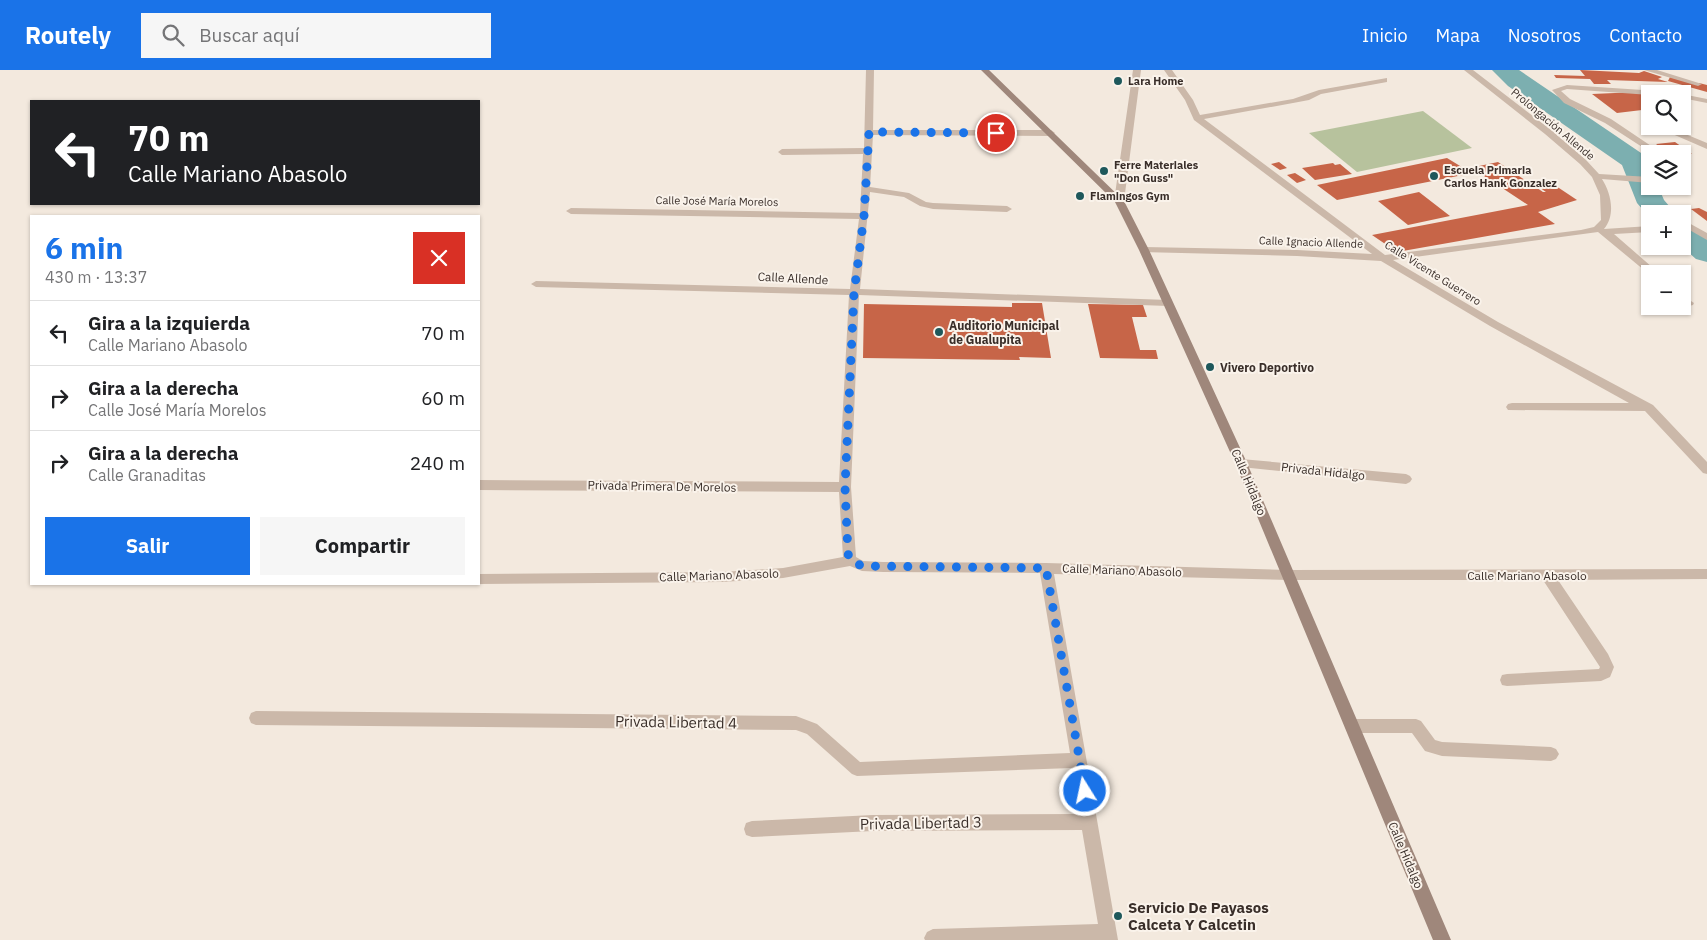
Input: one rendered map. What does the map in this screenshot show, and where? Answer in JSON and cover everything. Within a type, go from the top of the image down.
[{"type":"main road","name":"Calle Hidalgo","points":[[985,70],[1119,201],[1144,250],[1241,463],[1442,940]]},
{"type":"street","points":[[851,561],[848,554],[845,487],[854,293],[864,216],[869,132],[870,70]]},
{"type":"street","points":[[1119,201],[1137,70]]},
{"type":"street","name":"Calle Vicente Guerrero","points":[[1168,70],[1189,100],[1197,118],[1383,258],[1494,324],[1648,408],[1707,470]]},
{"type":"street","name":"Prolongación Allende","points":[[1468,70],[1548,132],[1578,157],[1596,176],[1606,196],[1607,220],[1604,226],[1596,230]]},
{"type":"street","points":[[1648,70],[1698,84]]},
{"type":"street","points":[[1197,118],[1293,101],[1319,92],[1384,80]]},
{"type":"street","points":[[1641,92],[1567,87],[1556,90],[1567,100],[1620,128],[1646,145]]},
{"type":"street","points":[[1691,98],[1707,102]]},
{"type":"street","points":[[869,132],[1051,133]]},
{"type":"street","points":[[1680,135],[1707,146]]},
{"type":"street","points":[[782,152],[867,151]]},
{"type":"street","points":[[1596,176],[1641,180]]},
{"type":"street","points":[[865,189],[906,195],[923,204],[933,206],[1008,208]]},
{"type":"street","name":"Calle José María Morelos","points":[[570,211],[864,216]]},
{"type":"street","points":[[1691,229],[1707,237]]},
{"type":"street","points":[[1596,230],[1607,233],[1641,230]]},
{"type":"street","name":"Calle Ignacio Allende","points":[[1144,250],[1298,253],[1383,258],[1596,230]]},
{"type":"street","points":[[1607,233],[1644,265]]},
{"type":"street","name":"Calle Allende","points":[[536,284],[747,288],[1168,303]]},
{"type":"street","points":[[1512,407],[1648,408]]},
{"type":"street","name":"Privada Hidalgo","points":[[1241,463],[1406,479]]},
{"type":"street","name":"Privada Primera De Morelos","points":[[480,485],[845,487]]},
{"type":"street","name":"Calle Mariano Abasolo","points":[[480,579],[722,577],[783,573],[851,561],[862,566],[883,567],[1046,568],[1289,575],[1707,574]]},
{"type":"street","points":[[933,938],[1108,936],[1080,760],[1046,568]]},
{"type":"street","points":[[1507,680],[1601,675],[1605,673],[1607,666],[1604,658],[1547,575]]},
{"type":"street","name":"Privada Libertad 4","points":[[256,718],[796,723],[812,728],[857,769],[1080,760]]},
{"type":"street","points":[[1352,726],[1416,726],[1430,746],[1442,749],[1551,754]]},
{"type":"street","name":"Privada Libertad 3","points":[[752,829],[873,823],[1090,822]]},
{"type":"green space","points":[[1423,111],[1472,148],[1357,172],[1309,133]]},
{"type":"building","points":[[1580,70],[1639,73],[1644,71],[1662,77],[1658,79],[1668,82],[1607,80],[1611,84],[1594,84],[1590,79],[1556,78],[1554,75],[1585,76]]},
{"type":"building","points":[[1670,77],[1698,85],[1699,83],[1707,85],[1707,92],[1691,87],[1691,85],[1682,85],[1668,81]]},
{"type":"building","points":[[1638,92],[1641,94],[1641,110],[1617,113],[1592,94]]},
{"type":"building","points":[[1675,142],[1679,145],[1657,145],[1656,144]]},
{"type":"building","points":[[1447,158],[1465,169],[1498,162],[1543,192],[1546,192],[1533,183],[1547,180],[1577,200],[1538,212],[1555,224],[1397,252],[1372,235],[1528,205],[1478,172],[1337,200],[1317,185]]},
{"type":"building","points":[[1279,162],[1287,168],[1280,170],[1271,164]]},
{"type":"building","points":[[1333,163],[1335,165],[1340,164],[1352,174],[1315,180],[1302,168]]},
{"type":"building","points":[[1295,173],[1306,180],[1297,183],[1287,175]]},
{"type":"building","points":[[1419,192],[1450,216],[1408,225],[1378,201]]},
{"type":"building","points":[[1699,208],[1707,212],[1707,221],[1691,209]]},
{"type":"building","name":"Auditorio Municipal de Gualupita","points":[[1012,303],[1042,303],[1051,358],[1019,357],[1020,360],[863,358],[864,304],[1012,307]]},
{"type":"building","points":[[1088,304],[1143,305],[1147,317],[1132,317],[1140,350],[1156,350],[1158,359],[1100,358]]},
{"type":"waterway","points":[[1504,70],[1517,81],[1634,161],[1653,205]]},
{"type":"waterway","points":[[1691,240],[1707,253]]},
{"type":"place","name":"Lara Home","points":[[1118,81]]},
{"type":"place","name":"Ferre Materiales \"Don Guss\"","points":[[1104,171]]},
{"type":"place","name":"Escuela Primaria Carlos Hank Gonzalez","points":[[1434,176]]},
{"type":"place","name":"Flamingos Gym","points":[[1080,196]]},
{"type":"place","name":"Auditorio Municipal de Gualupita","points":[[939,332]]},
{"type":"place","name":"Vivero Deportivo","points":[[1210,367]]},
{"type":"place","name":"Servicio De Payasos Calceta Y Calcetin","points":[[1118,916]]},
{"type":"route","points":[[996,133],[869,132],[864,216],[854,293],[845,487],[848,554],[851,561],[862,566],[1046,568],[1085,791]]}]
